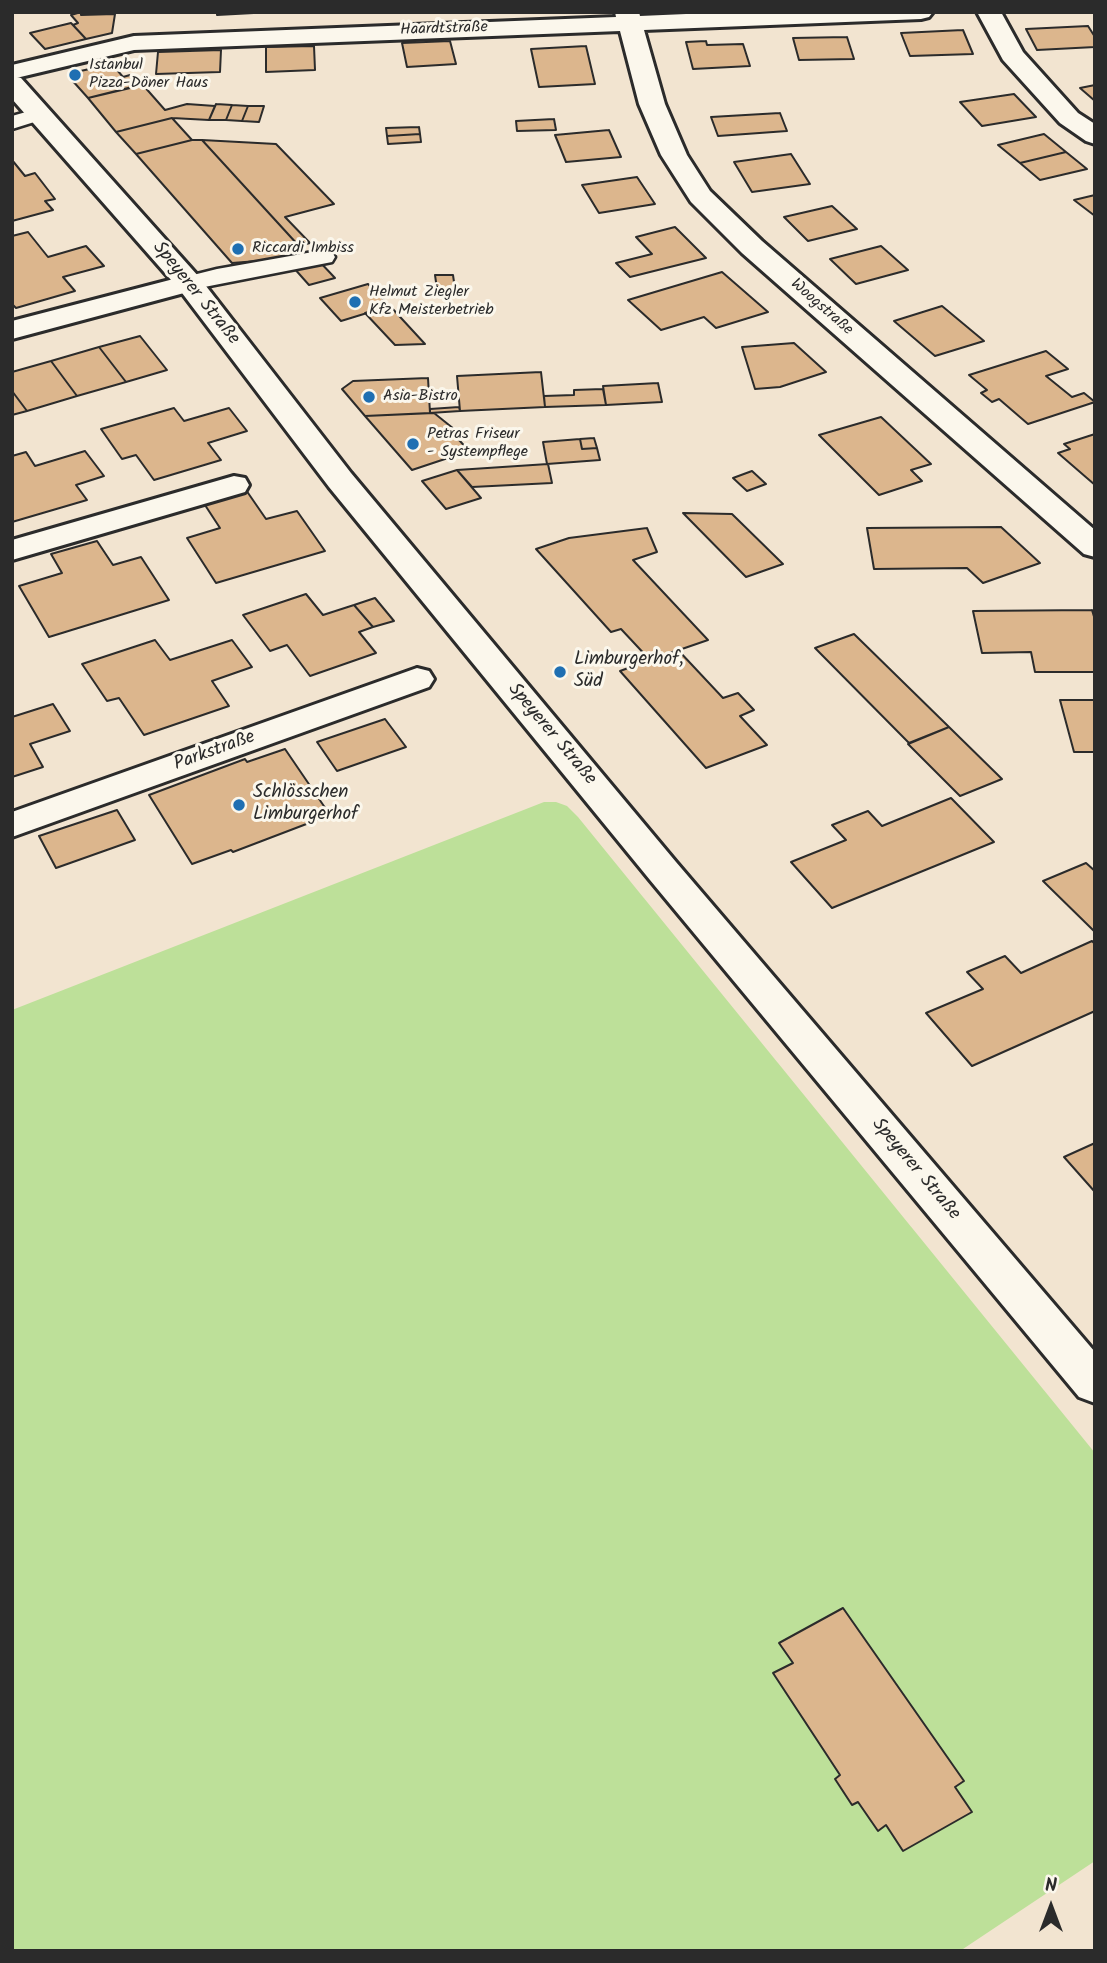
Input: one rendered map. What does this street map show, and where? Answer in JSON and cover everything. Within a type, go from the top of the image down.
[{"type":"street","name":"Haardtstraße","points":[[13,83],[135,33],[628,17],[920,12]]},
{"type":"street","points":[[989,12],[1012,55],[1069,118],[1095,136]]},
{"type":"street","name":"Woogstraße","points":[[628,17],[652,104],[674,155],[700,196],[752,247],[1095,547]]},
{"type":"street","name":"Speyerer Straße","points":[[13,83],[189,283],[366,511],[654,860],[1095,1384]]},
{"type":"street","points":[[12,330],[189,283]]},
{"type":"street","points":[[12,550],[234,485]]},
{"type":"street","name":"Parkstraße","points":[[12,825],[417,679]]},
{"type":"lane","points":[[12,123],[40,114]]},
{"type":"lane","points":[[189,283],[324,257]]},
{"type":"green space","points":[[544,802],[567,806],[578,817],[1095,1453],[1095,1861],[960,1951],[12,1951],[12,1010]]},
{"type":"building","points":[[81,12],[81,15],[115,14],[112,33],[86,39],[73,25],[78,23],[71,15]]},
{"type":"building","points":[[217,12],[272,12],[217,15]]},
{"type":"building","points":[[71,23],[86,39],[45,49],[30,33]]},
{"type":"building","points":[[1088,26],[1095,37],[1095,47],[1037,50],[1026,29]]},
{"type":"building","points":[[963,30],[973,54],[910,56],[901,33]]},
{"type":"building","points":[[847,37],[854,59],[799,60],[793,38]]},
{"type":"building","points":[[450,41],[456,64],[407,67],[402,43]]},
{"type":"building","points":[[706,41],[707,45],[743,44],[750,66],[693,69],[686,42]]},
{"type":"building","points":[[314,46],[315,70],[266,72],[266,47]]},
{"type":"building","points":[[586,46],[595,84],[539,87],[531,49]]},
{"type":"building","points":[[221,50],[220,72],[156,74],[158,52]]},
{"type":"building","points":[[112,64],[123,77],[130,75],[140,85],[88,98],[71,79],[76,72]]},
{"type":"building","points":[[143,85],[165,110],[187,104],[215,106],[209,120],[172,118],[116,132],[88,98]]},
{"type":"building","points":[[1095,85],[1095,101],[1080,88]]},
{"type":"building","points":[[1014,94],[1036,117],[982,126],[960,102]]},
{"type":"building","points":[[216,104],[232,105],[226,120],[209,120]]},
{"type":"building","points":[[232,105],[248,106],[242,121],[226,120]]},
{"type":"building","points":[[248,106],[264,106],[259,122],[242,121]]},
{"type":"building","points":[[780,113],[787,131],[718,136],[711,117]]},
{"type":"building","points":[[172,118],[192,140],[136,154],[116,132]]},
{"type":"building","points":[[554,119],[556,130],[517,131],[516,121]]},
{"type":"building","points":[[419,127],[420,134],[387,136],[386,128]]},
{"type":"building","points":[[609,130],[621,157],[566,162],[555,135]]},
{"type":"building","points":[[420,134],[421,142],[388,144],[387,136]]},
{"type":"building","points":[[1044,134],[1066,152],[1020,163],[998,145]]},
{"type":"building","points":[[202,140],[309,257],[232,263],[136,154]]},
{"type":"building","points":[[202,140],[276,144],[334,204],[285,217],[310,243],[299,246]]},
{"type":"building","points":[[1066,152],[1087,169],[1040,180],[1020,163]]},
{"type":"building","points":[[791,154],[810,184],[752,192],[734,162]]},
{"type":"building","points":[[12,160],[25,176],[35,173],[55,199],[45,201],[53,210],[12,221]]},
{"type":"building","points":[[637,177],[655,204],[599,213],[582,185]]},
{"type":"building","points":[[1095,195],[1095,216],[1074,200]]},
{"type":"building","points":[[832,206],[857,229],[808,241],[784,217]]},
{"type":"building","points":[[675,227],[706,258],[630,277],[616,263],[652,254],[636,237]]},
{"type":"building","points":[[28,232],[48,257],[86,246],[104,266],[63,277],[75,291],[16,308],[12,304],[12,236]]},
{"type":"building","points":[[881,246],[908,270],[856,284],[830,259]]},
{"type":"building","points":[[318,260],[335,278],[309,285],[293,267]]},
{"type":"building","points":[[722,272],[768,312],[716,328],[704,317],[661,330],[628,300]]},
{"type":"building","points":[[435,275],[453,275],[455,289],[437,289]]},
{"type":"building","name":"Helmut Ziegler Kfz Meisterbetrieb","points":[[368,284],[390,306],[341,321],[320,298]]},
{"type":"building","points":[[390,306],[425,344],[395,345],[365,313]]},
{"type":"building","points":[[942,306],[984,341],[935,356],[894,321]]},
{"type":"building","points":[[140,336],[167,370],[126,382],[99,347]]},
{"type":"building","points":[[794,343],[826,372],[780,387],[755,389],[742,347]]},
{"type":"building","points":[[99,347],[126,382],[77,396],[51,361]]},
{"type":"building","points":[[1046,351],[1068,369],[1046,376],[1072,397],[1084,393],[1095,402],[1028,424],[999,399],[992,402],[981,393],[987,390],[969,375]]},
{"type":"building","points":[[51,361],[77,396],[27,411],[12,391],[12,372]]},
{"type":"building","points":[[541,372],[545,407],[460,411],[457,376]]},
{"type":"building","points":[[428,378],[430,413],[365,416],[342,389],[353,381]]},
{"type":"building","points":[[658,383],[662,402],[606,405],[603,386]]},
{"type":"building","points":[[603,389],[606,405],[545,407],[544,396],[574,395],[574,390]]},
{"type":"building","points":[[12,391],[27,411],[12,415]]},
{"type":"building","points":[[459,407],[460,411],[430,413],[430,409]]},
{"type":"building","points":[[174,408],[184,421],[229,408],[247,431],[208,443],[221,460],[154,480],[136,455],[122,459],[101,429]]},
{"type":"building","points":[[434,413],[454,429],[450,430],[469,451],[412,470],[365,416]]},
{"type":"building","points":[[881,417],[931,464],[911,470],[922,481],[879,495],[819,435]]},
{"type":"building","points":[[1095,434],[1095,485],[1058,453],[1070,449],[1064,444]]},
{"type":"building","points":[[594,438],[597,448],[582,449],[580,439]]},
{"type":"building","points":[[580,439],[582,449],[597,448],[600,460],[547,464],[543,442]]},
{"type":"building","points":[[85,451],[104,476],[76,485],[87,500],[12,522],[12,456],[26,452],[35,466]]},
{"type":"building","points":[[548,464],[552,483],[472,487],[457,470]]},
{"type":"building","points":[[457,470],[481,498],[446,509],[422,481]]},
{"type":"building","points":[[752,471],[766,484],[747,491],[733,478]]},
{"type":"building","points":[[246,490],[266,519],[297,511],[325,551],[216,583],[187,538],[220,528],[203,502]]},
{"type":"building","points":[[683,513],[732,514],[783,564],[746,577]]},
{"type":"building","points":[[1001,527],[1040,563],[983,583],[967,568],[874,569],[867,528]]},
{"type":"building","points":[[647,528],[657,552],[633,560],[708,640],[650,660],[621,629],[611,632],[536,549],[569,538]]},
{"type":"building","points":[[97,541],[113,565],[141,557],[169,600],[49,637],[19,586],[62,573],[51,554]]},
{"type":"building","points":[[306,594],[323,615],[354,605],[373,627],[359,632],[376,653],[310,676],[287,645],[270,651],[243,615]]},
{"type":"building","points":[[375,598],[394,621],[373,627],[354,605]]},
{"type":"building","points":[[1092,610],[1095,620],[1095,672],[1035,672],[1031,652],[982,653],[973,611]]},
{"type":"building","points":[[854,634],[949,727],[909,743],[815,648]]},
{"type":"building","points":[[155,640],[170,660],[232,640],[252,667],[212,681],[229,706],[144,735],[119,698],[107,701],[82,664]]},
{"type":"building","points":[[678,650],[723,698],[738,693],[754,710],[740,716],[767,745],[706,768],[620,671]]},
{"type":"building","points":[[1060,700],[1095,700],[1095,752],[1074,752]]},
{"type":"building","points":[[53,704],[70,731],[30,744],[43,767],[12,777],[12,717]]},
{"type":"building","points":[[385,719],[406,747],[337,771],[317,742]]},
{"type":"building","points":[[949,727],[1002,779],[960,796],[908,744]]},
{"type":"building","name":"Schlösschen Limburgerhof","points":[[285,749],[330,815],[233,852],[231,850],[192,864],[149,795],[245,759],[247,762]]},
{"type":"building","points":[[951,798],[994,842],[832,908],[791,862],[846,840],[832,825],[868,811],[882,826]]},
{"type":"building","points":[[117,810],[135,840],[56,868],[39,836]]},
{"type":"building","points":[[1086,863],[1095,871],[1095,932],[1043,881]]},
{"type":"building","points":[[1092,941],[1095,944],[1095,1011],[972,1066],[926,1013],[983,989],[967,972],[1005,956],[1021,973]]},
{"type":"building","points":[[1095,1143],[1095,1192],[1064,1157]]},
{"type":"building","points":[[843,1608],[964,1781],[955,1787],[972,1812],[903,1851],[886,1825],[878,1831],[858,1802],[852,1805],[835,1779],[840,1775],[773,1673],[793,1663],[779,1643]]},
{"type":"place","name":"Istanbul Pizza-Döner Haus","points":[[75,75]]},
{"type":"place","name":"Riccardi Imbiss","points":[[238,249]]},
{"type":"place","name":"Helmut Ziegler Kfz Meisterbetrieb","points":[[355,302]]},
{"type":"place","name":"Asia-Bistro","points":[[369,397]]},
{"type":"place","name":"Petras Friseur - Systempflege","points":[[413,444]]},
{"type":"place","name":"Limburgerhof, Süd","points":[[560,672]]},
{"type":"place","name":"Schlösschen Limburgerhof","points":[[239,805]]}]
